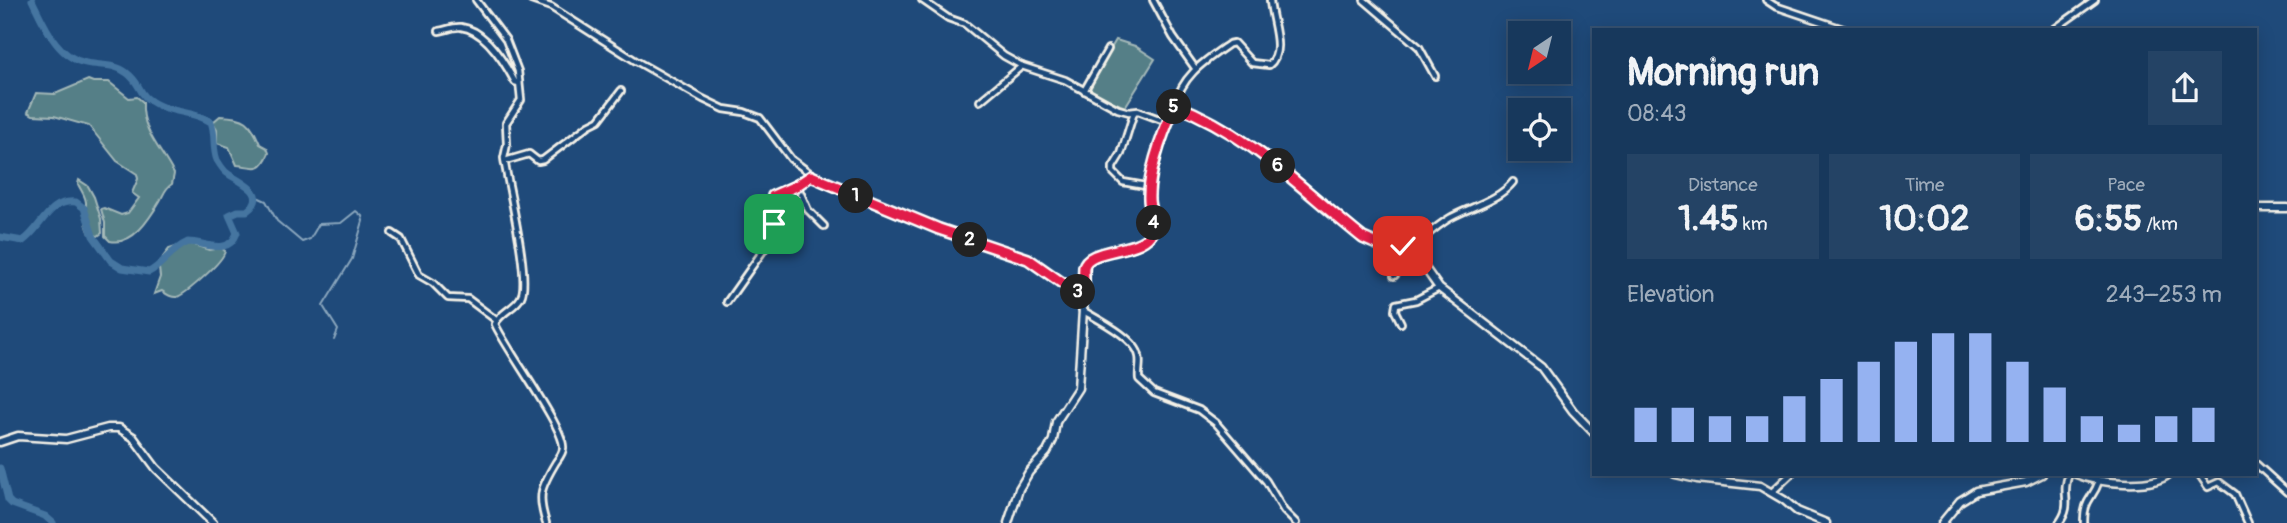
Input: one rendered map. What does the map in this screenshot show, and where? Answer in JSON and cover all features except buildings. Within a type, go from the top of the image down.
[{"type":"street","points":[[476,0],[510,46],[516,59],[519,83],[519,104],[505,125],[505,161],[520,253],[523,291],[518,302],[496,320]]},
{"type":"street","points":[[531,0],[551,7],[636,61],[703,99],[724,109],[760,118],[791,159],[811,176],[939,229],[1028,259],[1065,285],[1084,294]]},
{"type":"street","points":[[922,0],[946,17],[968,26],[1004,56],[1022,66],[1065,80],[1118,109],[1138,111],[1167,122]]},
{"type":"street","points":[[1153,0],[1173,37],[1195,68]]},
{"type":"street","points":[[1008,523],[1019,489],[1029,472],[1047,452],[1056,422],[1078,388],[1084,266],[1095,256],[1138,244],[1150,235],[1155,221],[1149,198],[1156,159],[1178,93],[1195,68],[1231,43],[1252,63],[1269,65],[1276,61],[1279,50],[1270,16],[1270,0]]},
{"type":"street","points":[[1364,0],[1419,47],[1435,76]]},
{"type":"street","points":[[1766,0],[1775,6],[1840,28]]},
{"type":"street","points":[[1775,6],[1778,0]]},
{"type":"street","points":[[2056,28],[2095,0]]},
{"type":"street","points":[[439,31],[461,27],[475,34],[499,57],[514,81],[519,83]]},
{"type":"street","points":[[1084,91],[1108,49]]},
{"type":"street","points":[[980,101],[1022,66]]},
{"type":"street","points":[[505,161],[529,155],[543,160],[599,120],[621,91]]},
{"type":"street","points":[[1175,105],[1223,128],[1273,161],[1363,238],[1377,244],[1410,249],[1421,260],[1439,288],[1541,367],[1573,411],[1592,431]]},
{"type":"street","points":[[1134,112],[1113,172],[1123,182],[1151,187]]},
{"type":"street","points":[[727,302],[770,241],[774,230],[773,196],[811,176]]},
{"type":"street","points":[[1410,249],[1446,221],[1474,209],[1514,182]]},
{"type":"street","points":[[797,185],[808,210],[824,226]]},
{"type":"street","points":[[2257,208],[2287,208]]},
{"type":"street","points":[[392,233],[401,239],[421,277],[431,282],[447,297],[468,299],[496,320]]},
{"type":"street","points":[[1394,276],[1402,268],[1421,260]]},
{"type":"street","points":[[1401,323],[1395,311],[1396,304],[1413,301],[1439,288]]},
{"type":"street","points":[[1082,310],[1134,346],[1139,356],[1139,379],[1148,389],[1199,410],[1216,423],[1266,481],[1284,511],[1296,523]]},
{"type":"street","points":[[496,320],[496,327],[546,408],[563,443],[562,452],[544,482],[540,498],[546,523]]},
{"type":"street","points":[[0,442],[14,436],[66,439],[103,429],[119,428],[133,437],[156,468],[213,523]]},
{"type":"street","points":[[2257,465],[2287,492]]},
{"type":"street","points":[[1685,476],[1759,486],[1772,492],[1797,511],[1826,523]]},
{"type":"street","points":[[1772,492],[1789,476]]},
{"type":"street","points":[[1942,523],[1960,501],[1976,491],[2016,485],[2037,476]]},
{"type":"street","points":[[2059,523],[2067,512],[2065,486],[2068,476]]},
{"type":"street","points":[[2083,476],[2099,481],[2147,484],[2166,476]]},
{"type":"street","points":[[2200,476],[2208,487],[2219,482],[2235,494],[2248,523]]},
{"type":"street","points":[[2084,523],[2084,505],[2099,481]]},
{"type":"green space","points":[[1116,40],[1135,46],[1155,59],[1125,107],[1086,90]]},
{"type":"green space","points":[[88,80],[109,82],[129,98],[137,97],[143,102],[145,122],[174,174],[172,184],[166,189],[146,222],[133,235],[118,241],[110,241],[105,236],[101,209],[121,215],[128,213],[139,198],[132,193],[138,179],[137,174],[117,161],[89,126],[28,112],[36,93],[55,94]]},
{"type":"green space","points":[[220,116],[242,119],[250,125],[260,144],[267,148],[269,153],[263,164],[256,167],[237,165],[229,147],[217,143],[217,129],[213,122]]},
{"type":"green space","points":[[79,180],[88,186],[94,197],[101,219],[102,233],[98,236],[90,234],[88,229],[86,199],[78,184]]},
{"type":"green space","points":[[188,243],[209,250],[221,248],[225,251],[212,269],[182,295],[173,297],[162,291],[154,294],[163,257],[169,249]]},
{"type":"waterway","points":[[0,237],[23,241],[52,210],[66,202],[76,202],[84,208],[93,236],[111,261],[122,268],[149,272],[188,242],[228,245],[237,233],[229,215],[247,211],[256,199],[254,193],[226,172],[217,160],[211,122],[152,102],[122,70],[86,63],[67,54],[53,39],[32,0]]},
{"type":"waterway","points":[[255,196],[266,201],[277,221],[302,242],[310,239],[319,224],[341,223],[356,211],[362,216],[363,221],[352,259],[323,306],[338,330],[334,340]]},
{"type":"waterway","points":[[0,468],[8,500],[45,516],[53,523]]},
{"type":"route","points":[[774,224],[773,196],[811,176],[939,229],[1028,259],[1065,285],[1084,294],[1084,266],[1091,258],[1132,247],[1150,235],[1155,221],[1149,198],[1156,159],[1175,105],[1223,128],[1273,161],[1363,238],[1377,244],[1403,246]]}]
